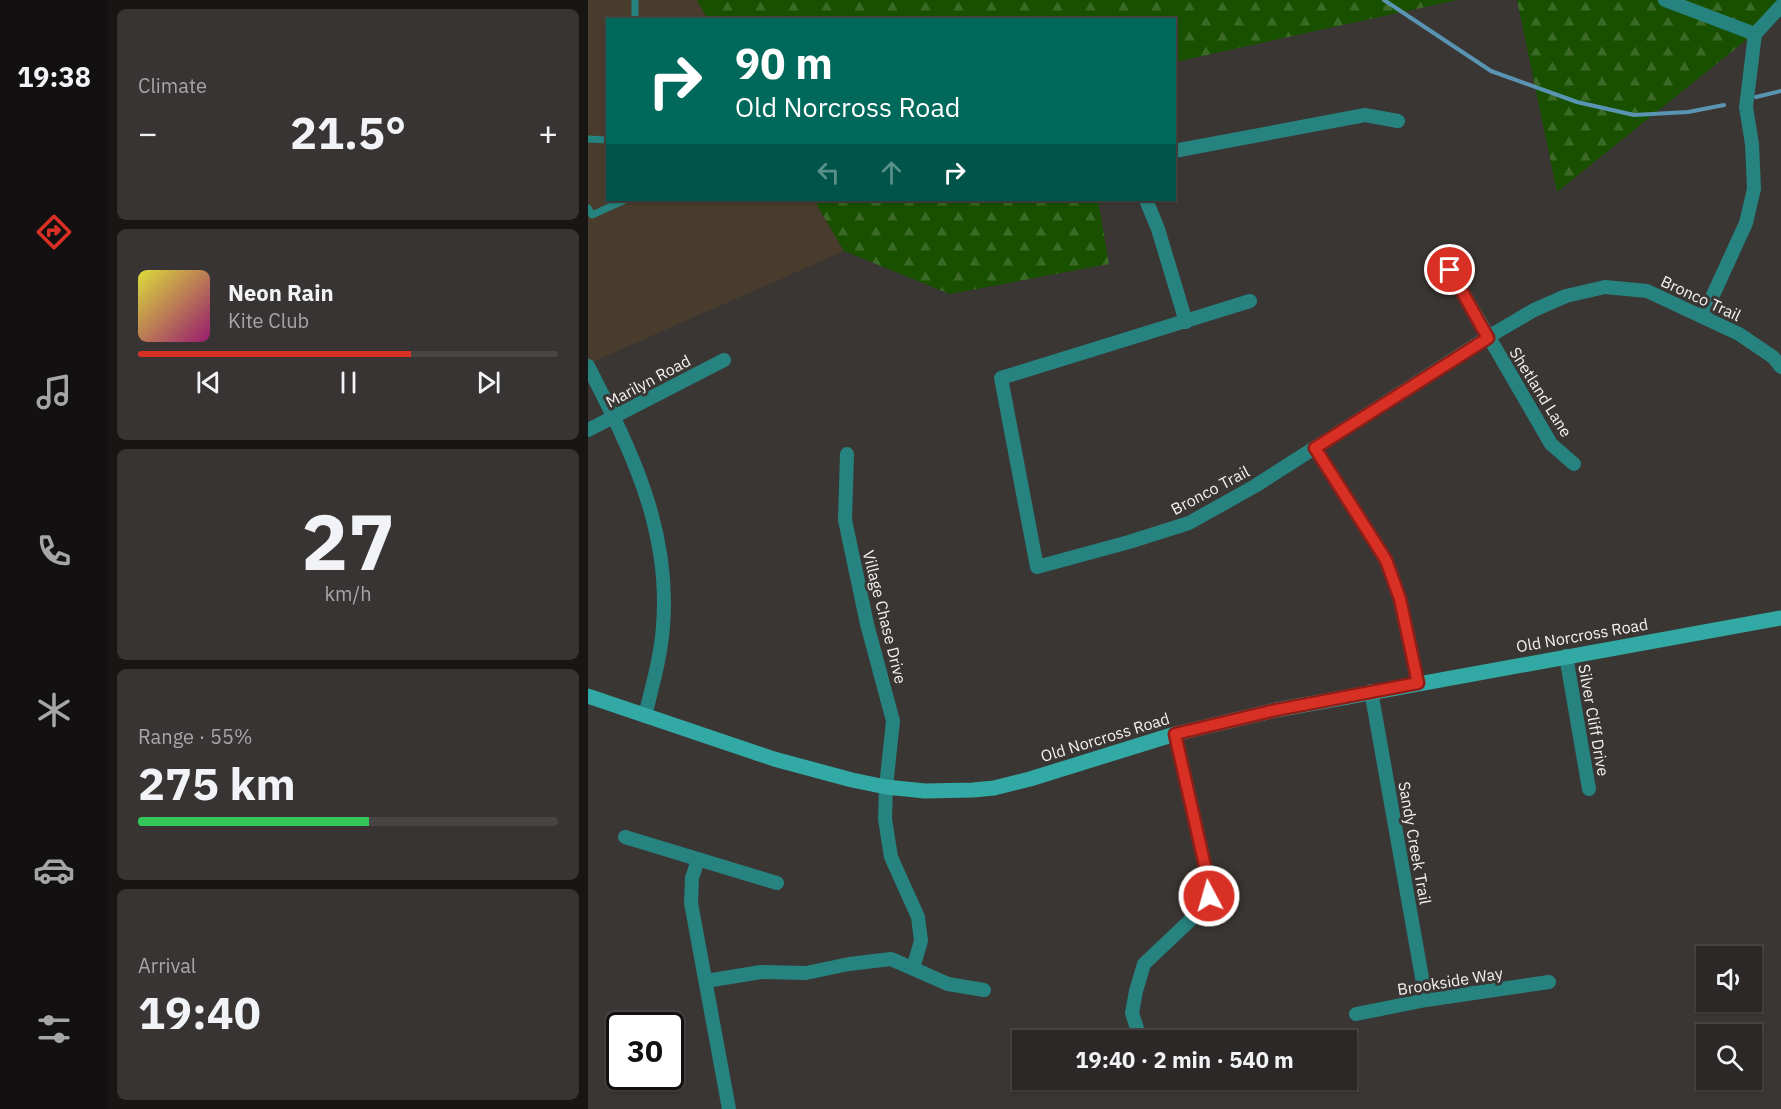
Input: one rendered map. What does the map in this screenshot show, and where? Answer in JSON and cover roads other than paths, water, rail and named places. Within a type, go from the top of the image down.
[{"type":"street","points":[[1665,0],[1755,34]]},
{"type":"street","points":[[1703,317],[1746,223],[1754,189],[1752,144],[1746,107],[1755,34],[1781,6]]},
{"type":"street","points":[[1176,151],[1365,116],[1398,121]]},
{"type":"street","points":[[1146,201],[1158,229],[1186,322]]},
{"type":"street","name":"Shetland Lane","points":[[1450,270],[1551,444],[1574,464]]},
{"type":"street","name":"Bronco Trail","points":[[1250,301],[1001,378],[1038,567],[1189,523],[1255,486],[1534,310],[1566,296],[1605,287],[1647,291],[1739,334],[1773,357],[1781,367]]},
{"type":"street","name":"Marilyn Road","points":[[588,430],[724,360]]},
{"type":"street","points":[[588,366],[642,482],[658,533],[663,626],[645,716]]},
{"type":"street","points":[[1315,448],[1386,560],[1400,599],[1418,683]]},
{"type":"street","name":"Village Chase Drive","points":[[847,454],[845,520],[867,624],[894,721],[886,787],[885,819],[891,857],[918,917],[921,941],[913,968]]},
{"type":"street","name":"Old Norcross Road","points":[[588,696],[774,759],[852,780],[886,787],[925,791],[973,790],[994,788],[1175,734],[1276,710],[1781,618]]},
{"type":"street","name":"Silver Cliff Drive","points":[[1566,656],[1589,789]]},
{"type":"street","name":"Sandy Creek Trail","points":[[1371,691],[1426,1000]]},
{"type":"street","points":[[1137,1030],[1132,1013],[1144,964],[1200,911],[1209,896],[1207,875],[1175,734]]},
{"type":"street","points":[[625,837],[777,884]]},
{"type":"street","points":[[698,860],[692,878],[692,903],[729,1109]]},
{"type":"street","points":[[706,981],[761,972],[806,973],[849,964],[891,959],[948,984],[984,990]]},
{"type":"street","name":"Brookside Way","points":[[1356,1014],[1426,1000],[1549,982]]},
{"type":"lane","points":[[634,18],[635,0]]},
{"type":"lane","points":[[588,139],[606,140]]},
{"type":"lane","points":[[588,208],[592,215],[623,201]]},
{"type":"waterway","points":[[1384,0],[1491,71],[1577,102],[1634,115],[1688,112],[1724,105]]},
{"type":"waterway","points":[[1756,97],[1781,91]]}]
